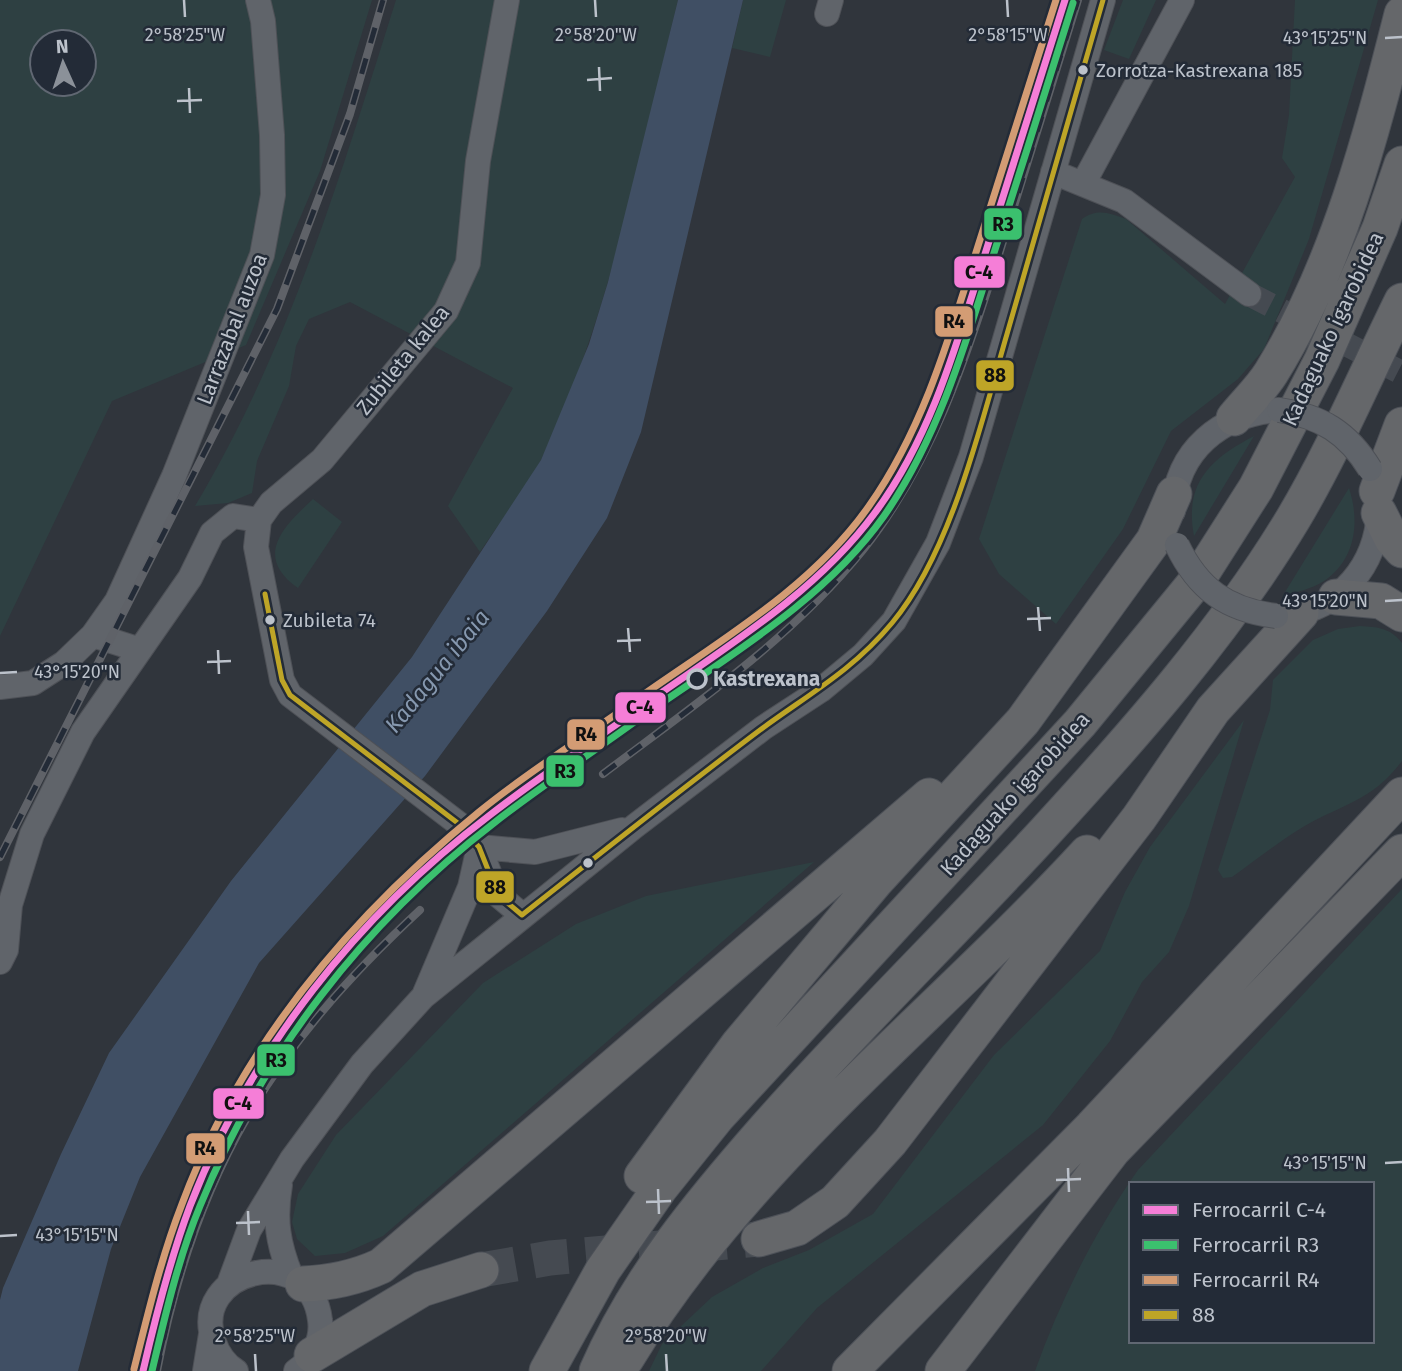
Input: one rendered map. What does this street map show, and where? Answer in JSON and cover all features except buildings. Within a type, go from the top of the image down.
[{"type":"highway","points":[[1234,418],[1270,375],[1310,300],[1364,156],[1402,14]]},
{"type":"highway","name":"Kadaguako igarobidea","points":[[547,1371],[603,1270],[660,1188],[717,1117],[1080,723],[1198,579],[1256,488],[1322,360],[1380,228],[1402,164]]},
{"type":"highway","points":[[597,1371],[640,1288],[693,1212],[848,1035],[1046,831],[1148,714],[1230,611],[1293,518],[1402,301]]},
{"type":"highway","points":[[1402,425],[1375,491],[1392,539],[1402,550]]},
{"type":"highway","points":[[527,1371],[577,1270],[730,1056],[875,882],[1023,722],[1085,632],[1154,540],[1174,494]]},
{"type":"highway","points":[[1336,597],[1381,601],[1402,614]]},
{"type":"highway","points":[[759,1239],[797,1228],[835,1202],[890,1142],[1139,818],[1213,710],[1288,615]]},
{"type":"highway","points":[[297,1280],[327,1283],[360,1275],[380,1266],[929,796],[1050,656],[1085,632]]},
{"type":"highway","points":[[619,1371],[648,1324],[733,1212],[923,1017],[1036,908],[1129,807],[1164,778]]},
{"type":"highway","points":[[850,1371],[1092,1127],[1402,795]]},
{"type":"highway","points":[[943,1371],[1113,1150],[1402,852]]},
{"type":"highway","points":[[304,1363],[422,1289],[481,1270]]},
{"type":"street","name":"Larrazabal auzoa","points":[[0,687],[33,683],[64,663],[93,635],[117,601],[174,476],[262,255],[273,195],[273,171],[263,21],[258,0]]},
{"type":"street","name":"Zubileta kalea","points":[[259,520],[271,503],[322,460],[446,311],[468,263],[478,161],[507,0]]},
{"type":"street","points":[[205,1371],[211,1316],[218,1298],[229,1284],[249,1230],[292,1159],[362,1064],[423,997],[635,826],[763,728],[821,690],[863,655],[894,621],[938,543],[971,457],[1103,0]]},
{"type":"street","points":[[1083,184],[1182,0]]},
{"type":"street","points":[[1053,172],[1124,201],[1249,294]]},
{"type":"street","points":[[1279,410],[1323,421],[1350,441],[1375,491],[1372,552],[1357,577],[1336,597],[1288,615],[1250,613],[1226,604],[1197,579],[1177,545],[1172,520],[1174,494],[1181,470],[1194,449],[1212,431],[1234,418],[1256,411],[1279,410]]},
{"type":"street","points":[[0,962],[6,950],[10,905],[32,834],[83,732],[190,578],[212,534],[233,516],[259,520],[256,547],[282,680],[290,695],[459,824],[478,847],[498,895],[522,915]]},
{"type":"street","points":[[93,635],[139,650]]},
{"type":"street","points":[[478,847],[535,852],[635,826]]},
{"type":"street","points":[[423,997],[471,887],[478,847]]},
{"type":"street","points":[[281,1181],[275,1214],[279,1246],[297,1280],[313,1296],[320,1318],[319,1341],[304,1363]]},
{"type":"street","points":[[229,1284],[259,1271],[275,1271],[297,1280]]},
{"type":"street","points":[[211,1334],[218,1352],[236,1371]]},
{"type":"shaded area","points":[[0,0],[372,0],[320,171],[246,345],[112,401],[0,636]]},
{"type":"shaded area","points":[[396,0],[678,0],[622,233],[587,347],[536,470],[480,552],[448,506],[513,388],[350,302],[309,319],[296,346],[289,386],[257,461],[252,493],[228,503],[195,506],[258,385],[285,323],[333,195]]},
{"type":"shaded area","points":[[743,0],[786,0],[770,57],[732,48]]},
{"type":"shaded area","points":[[1123,0],[1156,0],[1129,59],[1104,50]]},
{"type":"shaded area","points":[[1295,0],[1378,0],[1309,239],[1264,349],[1238,379],[1171,431],[1123,529],[1056,624],[999,574],[979,539],[1082,219],[1098,213],[1109,213],[1126,219],[1225,304],[1295,177],[1282,158],[1289,115]]},
{"type":"shaded area","points":[[1254,436],[1194,536],[1193,501],[1204,475],[1225,454]]},
{"type":"shaded area","points":[[1349,488],[1354,527],[1353,539],[1343,562],[1319,584],[1282,597]]},
{"type":"shaded area","points":[[313,499],[342,522],[298,588],[284,576],[277,564],[275,553],[284,530]]},
{"type":"shaded area","points":[[1360,626],[1388,631],[1402,643],[1402,761],[1391,775],[1368,794],[1303,827],[1232,877],[1223,878],[1218,870],[1270,710],[1273,680],[1313,640],[1338,629]]},
{"type":"shaded area","points":[[1244,720],[1189,906],[1169,952],[1142,982],[1110,1041],[1043,1125],[817,1308],[761,1371],[649,1371],[662,1344],[712,1297],[763,1268],[809,1250],[873,1214],[994,1055],[1100,951],[1125,892],[1150,847]]},
{"type":"shaded area","points":[[814,862],[383,1236],[345,1253],[315,1256],[297,1239],[292,1222],[298,1194],[336,1135],[483,983],[576,924],[646,896]]},
{"type":"shaded area","points":[[1402,889],[1402,1371],[1035,1371],[1080,1267],[1129,1183],[1129,1343],[1374,1343],[1374,1182],[1130,1182]]},
{"type":"water","name":"Kadagua ibaia","points":[[678,0],[743,0],[641,432],[607,518],[547,611],[425,776],[259,963],[140,1177],[111,1249],[78,1371],[0,1371],[0,1300],[3,1288],[61,1154],[109,1053],[231,881],[412,657],[541,460],[589,344],[608,282]]},
{"type":"tunnel","points":[[1249,294],[1402,373]]},
{"type":"tunnel","points":[[481,1270],[550,1258],[759,1239]]},
{"type":"railway","points":[[0,857],[277,309],[350,114],[383,0]]},
{"type":"railway","points":[[603,774],[706,697],[773,642],[835,583],[888,516],[929,444],[961,367],[1078,0]]},
{"type":"railway","points":[[157,1371],[173,1300],[193,1234],[218,1174],[247,1117],[282,1064],[322,1012],[368,961],[420,910]]},
{"type":"rail line","name":"R4","points":[[134,1369],[168,1245],[206,1146],[235,1091],[268,1038],[304,988],[344,941],[386,895],[479,812],[788,592],[845,537],[869,506],[905,445],[934,380],[1056,0]]},
{"type":"rail line","name":"C-4","points":[[143,1371],[176,1246],[215,1149],[276,1041],[313,990],[353,942],[396,896],[490,815],[728,647],[791,599],[849,545],[894,485],[927,422],[953,355],[1065,0]]},
{"type":"rail line","name":"R3","points":[[152,1371],[185,1246],[225,1150],[286,1044],[360,948],[447,862],[494,823],[771,627],[802,602],[859,547],[884,516],[920,455],[948,390],[972,324],[1073,3]]},
{"type":"transit line","name":"88","points":[[265,594],[282,680],[290,695],[459,824],[479,847],[498,895],[522,915],[760,730],[846,668],[877,640],[913,594],[948,523],[975,446],[1103,0]]},
{"type":"place","name":"Zorrotza-Kastrexana 185","points":[[1083,70]]},
{"type":"place","name":"Zubileta 74","points":[[270,620]]},
{"type":"place","name":"Kastrexana","points":[[697,679]]}]
